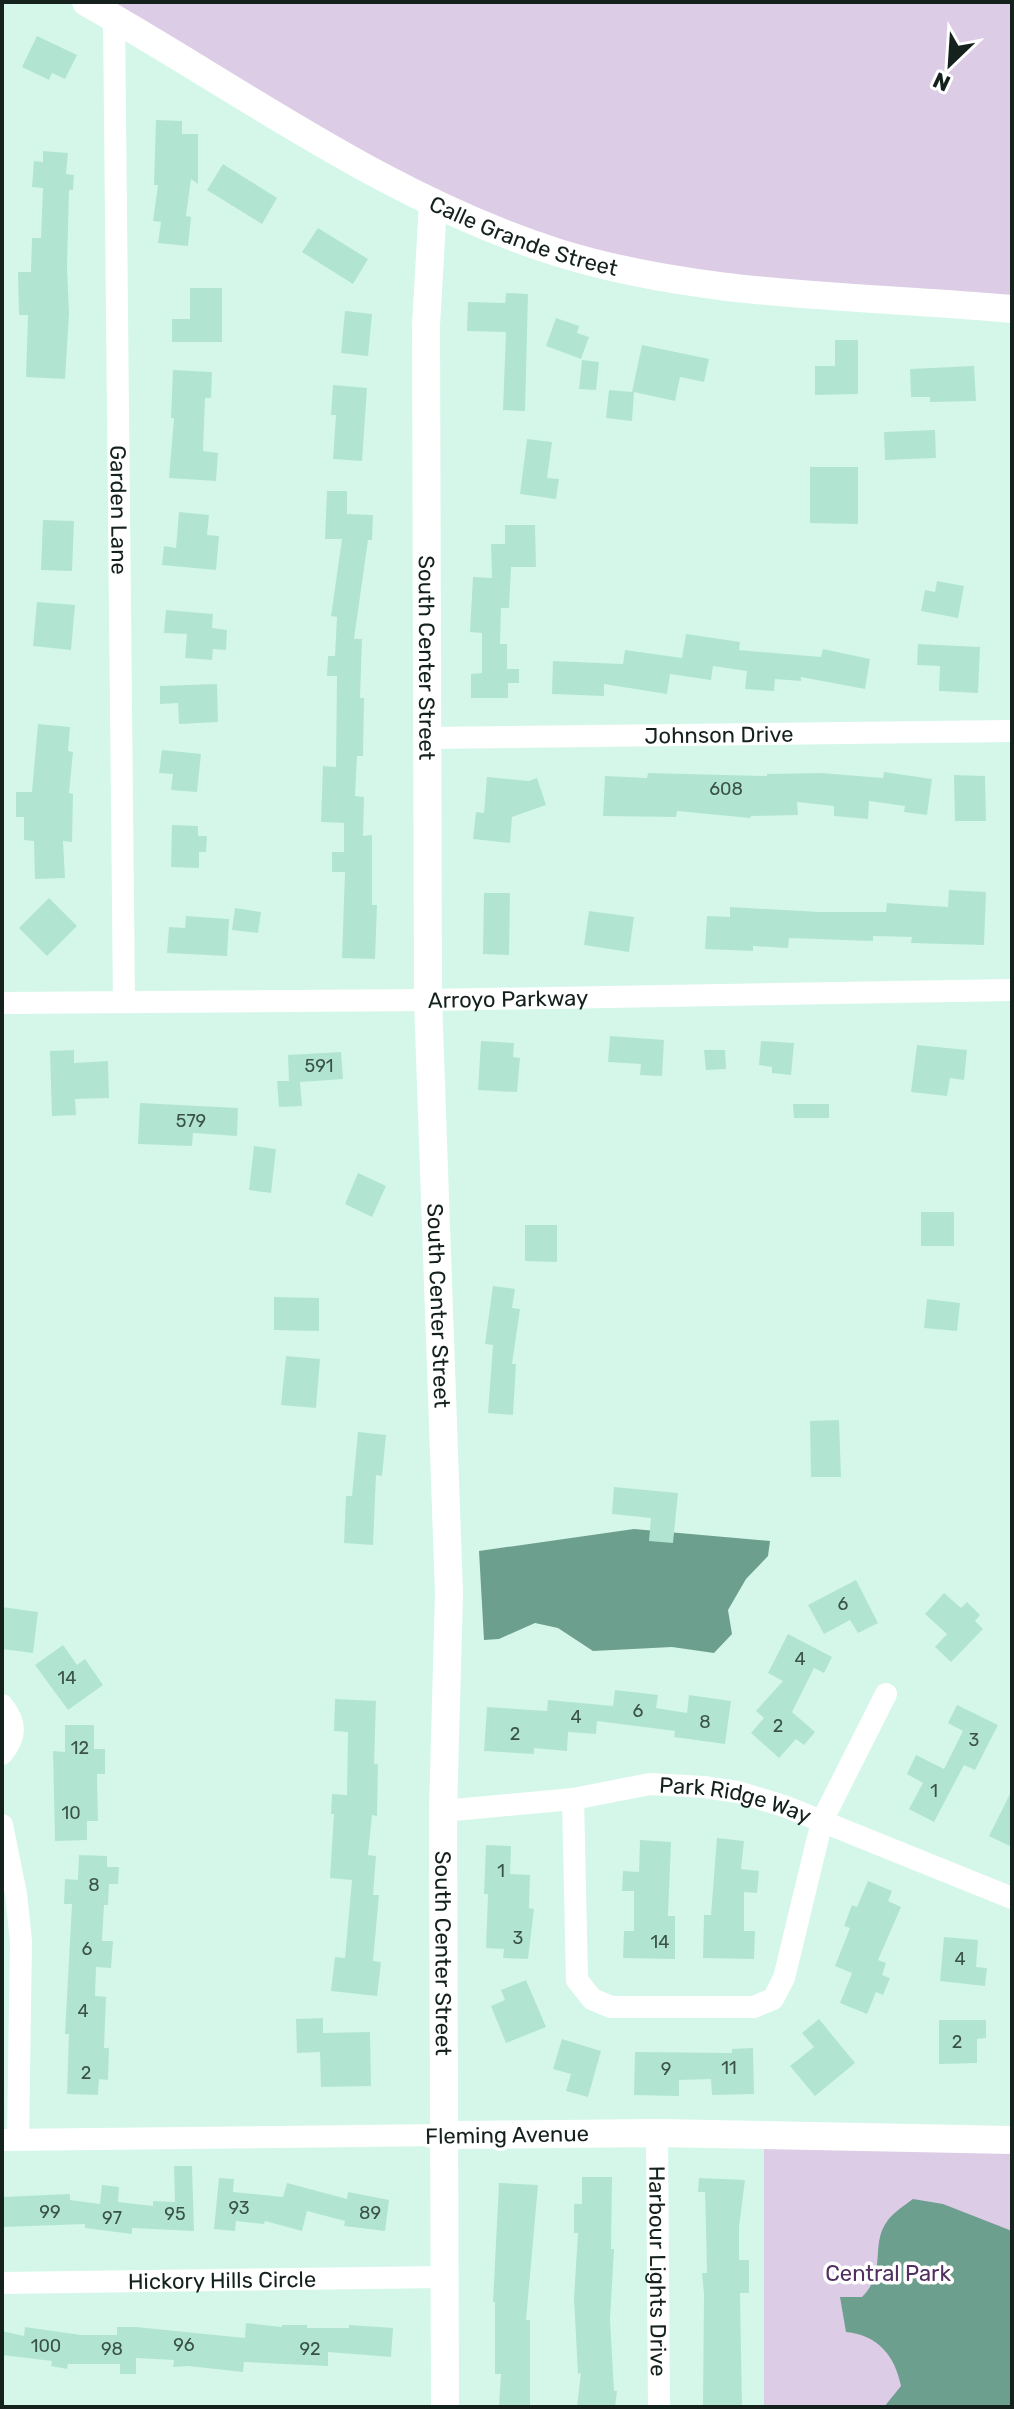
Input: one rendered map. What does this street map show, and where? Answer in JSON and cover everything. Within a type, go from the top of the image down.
[{"type":"street","name":"Calle Grande Street","points":[[86,2],[359,164],[433,204],[555,251],[612,267],[780,292],[1012,309]]},
{"type":"street","name":"Garden Lane","points":[[114,18],[124,1002]]},
{"type":"street","name":"South Center Street","points":[[433,204],[426,325],[428,1000],[449,1594],[443,1811],[445,2407]]},
{"type":"street","name":"Johnson Drive","points":[[427,738],[1012,731]]},
{"type":"street","name":"Arroyo Parkway","points":[[2,1003],[428,1000],[1012,990]]},
{"type":"street","points":[[573,1799],[577,1980],[592,1999],[611,2007],[754,2007],[773,1999],[784,1978],[822,1821],[886,1694]]},
{"type":"street","points":[[2,1705],[12,1717],[14,1729],[10,1744],[2,1754]]},
{"type":"street","name":"Park Ridge Way","points":[[443,1811],[573,1799],[650,1784],[738,1792],[822,1821],[1012,1898]]},
{"type":"street","points":[[2,1825],[16,1894],[21,1941],[10,2140]]},
{"type":"street","name":"Fleming Avenue","points":[[10,2140],[657,2133],[1012,2140]]},
{"type":"street","name":"Harbour Lights Drive","points":[[657,2133],[659,2407]]},
{"type":"street","name":"Hickory Hills Circle","points":[[2,2283],[443,2277]]},
{"type":"green space","points":[[81,2],[1012,2],[1012,310],[612,267],[433,204]]},
{"type":"green space","name":"Central Park","points":[[764,2135],[1012,2140],[1012,2407],[764,2407]]},
{"type":"shaded area","points":[[634,1529],[770,1541],[768,1556],[746,1579],[728,1610],[732,1634],[714,1653],[672,1647],[593,1651],[558,1628],[535,1623],[499,1639],[484,1640],[479,1551]]},
{"type":"shaded area","points":[[913,2199],[943,2204],[1012,2231],[1012,2407],[884,2407],[901,2386],[894,2365],[876,2342],[846,2332],[840,2297],[862,2297],[870,2287],[877,2268],[882,2229],[893,2214]]},
{"type":"building","points":[[37,36],[77,55],[65,79],[52,73],[49,80],[22,67]]},
{"type":"building","points":[[156,120],[182,121],[182,134],[198,134],[198,184],[191,179],[186,216],[191,217],[188,246],[158,243],[161,222],[153,221],[158,185],[154,185]]},
{"type":"building","points":[[43,151],[68,153],[66,174],[74,175],[73,190],[69,190],[69,314],[65,379],[26,377],[28,315],[19,315],[18,272],[31,272],[32,238],[41,238],[43,188],[32,187],[34,161],[43,162]]},
{"type":"building","points":[[223,164],[277,198],[262,224],[207,190]]},
{"type":"building","points":[[318,228],[368,259],[353,284],[302,252]]},
{"type":"building","points":[[190,288],[222,288],[222,342],[172,342],[172,319],[190,319]]},
{"type":"building","points":[[506,293],[528,294],[525,411],[503,410],[506,332],[467,331],[468,302],[505,303]]},
{"type":"building","points":[[345,311],[372,314],[368,356],[341,353]]},
{"type":"building","points":[[556,318],[579,326],[577,333],[589,337],[581,359],[546,346]]},
{"type":"building","points":[[835,340],[858,340],[858,394],[815,395],[815,366],[835,366]]},
{"type":"building","points":[[642,345],[709,359],[704,382],[680,377],[675,401],[634,392],[632,421],[606,418],[609,390],[632,392]]},
{"type":"building","points":[[582,360],[599,362],[596,390],[579,389]]},
{"type":"building","points":[[974,366],[976,401],[930,402],[930,397],[911,397],[910,369]]},
{"type":"building","points":[[173,370],[212,372],[211,398],[205,398],[203,451],[218,453],[216,481],[169,478],[174,418],[171,418]]},
{"type":"building","points":[[333,385],[367,388],[362,461],[333,459],[336,415],[331,415]]},
{"type":"building","points":[[935,430],[936,458],[885,460],[884,432]]},
{"type":"building","points":[[527,439],[552,442],[547,478],[559,479],[556,499],[520,494]]},
{"type":"building","points":[[810,467],[858,467],[858,524],[810,523]]},
{"type":"building","points":[[327,491],[347,491],[347,514],[373,515],[372,540],[368,540],[354,639],[362,639],[360,698],[364,698],[363,756],[357,756],[355,796],[364,797],[363,836],[372,835],[372,905],[377,905],[375,959],[342,958],[345,872],[332,872],[332,852],[344,852],[344,823],[321,822],[323,766],[336,767],[337,676],[327,676],[328,656],[335,656],[337,617],[331,616],[342,539],[325,539]]},
{"type":"building","points":[[179,512],[209,515],[207,535],[219,536],[216,570],[162,565],[164,546],[176,548]]},
{"type":"building","points":[[43,520],[74,521],[72,571],[41,570]]},
{"type":"building","points":[[505,525],[535,525],[536,567],[511,567],[509,608],[501,608],[500,644],[507,644],[507,669],[519,669],[519,683],[508,683],[508,698],[471,698],[471,674],[482,673],[482,633],[470,632],[473,577],[492,578],[491,544],[505,544]]},
{"type":"building","points":[[937,581],[964,586],[958,618],[921,611],[925,590],[935,592]]},
{"type":"building","points":[[37,602],[75,605],[71,650],[33,646]]},
{"type":"building","points":[[166,610],[213,614],[212,628],[227,630],[226,650],[213,649],[212,660],[185,658],[187,634],[164,633]]},
{"type":"building","points":[[686,634],[740,642],[739,650],[821,657],[823,649],[870,659],[865,689],[801,677],[801,681],[775,679],[774,691],[745,689],[747,671],[713,666],[711,680],[670,674],[667,694],[604,684],[604,696],[552,694],[553,661],[623,664],[625,650],[682,658]]},
{"type":"building","points":[[918,644],[980,647],[978,693],[939,691],[940,666],[917,665]]},
{"type":"building","points":[[217,684],[218,722],[179,724],[178,703],[160,704],[160,686]]},
{"type":"building","points":[[38,724],[70,727],[68,751],[73,752],[69,793],[73,794],[72,842],[63,841],[65,878],[35,879],[34,841],[24,840],[24,817],[16,817],[16,792],[32,792]]},
{"type":"building","points":[[162,750],[201,754],[197,792],[171,790],[173,774],[159,773]]},
{"type":"building","points":[[884,772],[932,779],[927,815],[904,812],[905,806],[869,801],[868,819],[834,816],[834,806],[797,802],[798,815],[750,818],[677,811],[676,817],[603,816],[605,776],[647,778],[648,773],[767,776],[821,773],[883,778]]},
{"type":"building","points":[[954,775],[985,776],[986,821],[955,821]]},
{"type":"building","points":[[487,777],[529,781],[537,778],[546,805],[512,817],[510,843],[473,839],[476,812],[484,813]]},
{"type":"building","points":[[172,825],[198,826],[198,836],[207,836],[206,852],[199,852],[199,868],[171,867]]},
{"type":"building","points":[[949,890],[986,892],[984,945],[911,943],[912,937],[873,936],[873,941],[789,938],[788,948],[753,946],[753,951],[705,949],[707,916],[730,917],[730,907],[886,912],[887,903],[948,907]]},
{"type":"building","points":[[484,893],[510,893],[509,955],[483,954]]},
{"type":"building","points":[[49,898],[77,926],[47,956],[19,928]]},
{"type":"building","points":[[235,908],[261,912],[258,933],[232,930]]},
{"type":"building","points":[[589,911],[634,917],[629,952],[584,945]]},
{"type":"building","points":[[186,916],[229,919],[227,956],[167,953],[169,927],[185,928]]},
{"type":"building","points":[[610,1036],[664,1040],[662,1076],[640,1075],[641,1064],[608,1062]]},
{"type":"building","points":[[481,1041],[514,1043],[513,1057],[520,1058],[517,1092],[478,1090]]},
{"type":"building","points":[[761,1041],[794,1043],[791,1075],[772,1073],[772,1067],[759,1065]]},
{"type":"building","points":[[917,1045],[967,1050],[964,1080],[950,1078],[947,1096],[911,1092]]},
{"type":"building","points":[[74,1050],[74,1063],[108,1061],[109,1098],[75,1099],[76,1115],[52,1116],[50,1051]]},
{"type":"building","points":[[704,1050],[725,1050],[726,1069],[706,1070]]},
{"type":"building","points":[[341,1052],[343,1079],[300,1082],[302,1106],[279,1107],[277,1081],[289,1081],[288,1055]]},
{"type":"building","points":[[140,1103],[238,1108],[237,1136],[193,1133],[192,1146],[138,1144]]},
{"type":"building","points":[[793,1104],[829,1104],[829,1118],[794,1118]]},
{"type":"building","points":[[254,1146],[276,1149],[271,1193],[249,1190]]},
{"type":"building","points":[[358,1173],[386,1186],[372,1217],[345,1204]]},
{"type":"building","points":[[921,1212],[954,1212],[954,1246],[921,1246]]},
{"type":"building","points":[[525,1225],[557,1225],[557,1262],[525,1261]]},
{"type":"building","points":[[493,1286],[515,1289],[512,1308],[520,1309],[512,1364],[516,1364],[513,1415],[488,1413],[493,1345],[485,1344]]},
{"type":"building","points":[[274,1297],[319,1298],[319,1331],[274,1330]]},
{"type":"building","points":[[927,1299],[960,1303],[957,1331],[924,1328]]},
{"type":"building","points":[[286,1356],[320,1359],[316,1408],[281,1405]]},
{"type":"building","points":[[839,1420],[841,1477],[811,1477],[810,1421]]},
{"type":"building","points":[[358,1432],[386,1435],[382,1476],[376,1475],[373,1545],[344,1543],[346,1496],[352,1496]]},
{"type":"building","points":[[614,1487],[678,1493],[673,1543],[649,1541],[651,1518],[612,1514]]},
{"type":"building","points":[[856,1580],[878,1623],[858,1633],[850,1620],[824,1634],[808,1605]]},
{"type":"building","points":[[944,1593],[961,1608],[967,1602],[980,1615],[975,1621],[983,1629],[951,1662],[935,1647],[947,1634],[925,1614]]},
{"type":"building","points":[[2,1607],[38,1612],[33,1653],[2,1649]]},
{"type":"building","points":[[788,1634],[832,1657],[824,1673],[814,1668],[792,1712],[815,1732],[804,1745],[796,1739],[779,1758],[751,1733],[764,1718],[756,1711],[783,1681],[768,1673]]},
{"type":"building","points":[[63,1645],[77,1665],[85,1659],[103,1685],[68,1710],[35,1665]]},
{"type":"building","points":[[615,1690],[658,1695],[656,1708],[687,1713],[689,1695],[731,1701],[725,1744],[674,1737],[675,1731],[597,1721],[596,1734],[568,1732],[567,1751],[534,1748],[534,1754],[484,1751],[487,1707],[547,1711],[548,1700],[613,1706]]},
{"type":"building","points":[[335,1699],[376,1701],[374,1764],[378,1764],[377,1816],[372,1815],[368,1855],[376,1856],[373,1895],[379,1895],[373,1961],[381,1962],[377,1996],[331,1991],[335,1957],[345,1958],[352,1880],[330,1878],[334,1814],[331,1814],[332,1794],[347,1795],[348,1732],[334,1731]]},
{"type":"building","points":[[957,1705],[998,1725],[975,1770],[964,1765],[934,1822],[909,1809],[923,1783],[907,1774],[916,1755],[944,1769],[963,1731],[948,1723]]},
{"type":"building","points":[[65,1725],[94,1725],[94,1749],[105,1749],[105,1774],[97,1774],[98,1821],[87,1821],[87,1840],[55,1841],[53,1751],[65,1752]]},
{"type":"building","points":[[1012,1790],[1012,1847],[989,1836]]},
{"type":"building","points":[[717,1838],[744,1841],[741,1869],[759,1871],[757,1893],[744,1892],[744,1931],[755,1931],[754,1959],[703,1958],[704,1915],[711,1915]]},
{"type":"building","points":[[640,1840],[671,1842],[668,1916],[675,1916],[675,1959],[623,1958],[624,1931],[634,1931],[634,1891],[622,1891],[623,1871],[639,1872]]},
{"type":"building","points":[[486,1845],[511,1846],[510,1874],[530,1875],[529,1908],[534,1909],[528,1959],[503,1958],[504,1949],[486,1948]]},
{"type":"building","points":[[79,1855],[107,1856],[107,1867],[119,1867],[118,1884],[109,1884],[108,1905],[104,1905],[102,1941],[113,1941],[111,1968],[96,1967],[95,1996],[106,1997],[104,2048],[109,2048],[108,2080],[99,2079],[98,2095],[67,2094],[69,2034],[65,2034],[72,1904],[64,1904],[65,1879],[78,1880]]},
{"type":"building","points":[[868,1881],[892,1891],[888,1901],[901,1907],[878,1960],[886,1963],[882,1975],[890,1978],[883,1995],[876,1992],[867,2014],[840,2003],[852,1973],[835,1966],[850,1928],[844,1926],[852,1905],[857,1907]]},
{"type":"building","points":[[944,1937],[978,1940],[976,1967],[987,1968],[985,1986],[940,1981]]},
{"type":"building","points":[[526,1980],[546,2027],[506,2043],[491,2006],[505,2000],[501,1990]]},
{"type":"building","points":[[323,2018],[323,2033],[370,2032],[371,2086],[321,2087],[320,2052],[297,2053],[296,2019]]},
{"type":"building","points":[[819,2019],[855,2063],[815,2096],[790,2066],[814,2047],[802,2033]]},
{"type":"building","points":[[939,2020],[986,2020],[986,2038],[977,2039],[977,2063],[939,2064]]},
{"type":"building","points":[[562,2039],[601,2051],[588,2097],[566,2091],[571,2074],[553,2069]]},
{"type":"building","points":[[753,2048],[754,2094],[712,2095],[711,2079],[679,2080],[679,2096],[634,2095],[635,2052],[732,2053],[732,2049]]},
{"type":"building","points":[[174,2166],[192,2166],[194,2231],[132,2228],[132,2234],[85,2228],[85,2224],[2,2227],[2,2197],[70,2194],[70,2200],[100,2204],[102,2185],[119,2187],[118,2202],[153,2206],[153,2201],[175,2202]]},
{"type":"building","points":[[582,2177],[612,2177],[611,2249],[614,2249],[610,2319],[614,2391],[617,2391],[615,2407],[577,2407],[581,2373],[578,2374],[574,2298],[578,2233],[574,2233],[574,2204],[582,2204]]},
{"type":"building","points":[[219,2178],[234,2179],[233,2192],[283,2197],[287,2183],[347,2199],[348,2192],[389,2200],[385,2231],[344,2226],[345,2221],[307,2211],[302,2231],[265,2221],[264,2224],[236,2221],[235,2231],[214,2229]]},
{"type":"building","points":[[699,2178],[745,2180],[739,2227],[739,2260],[749,2260],[749,2293],[740,2293],[742,2407],[703,2407],[702,2273],[707,2273],[705,2192],[698,2192]]},
{"type":"building","points":[[499,2183],[538,2185],[526,2320],[530,2320],[530,2407],[499,2407],[501,2374],[495,2374],[493,2302]]},
{"type":"building","points":[[246,2323],[282,2327],[307,2325],[307,2328],[349,2328],[349,2325],[393,2328],[391,2357],[328,2352],[328,2366],[244,2362],[243,2372],[173,2367],[174,2360],[136,2358],[136,2374],[120,2374],[120,2364],[68,2364],[67,2369],[51,2366],[52,2361],[2,2355],[2,2331],[24,2336],[25,2327],[81,2335],[117,2335],[117,2327],[136,2327],[245,2338]]}]
